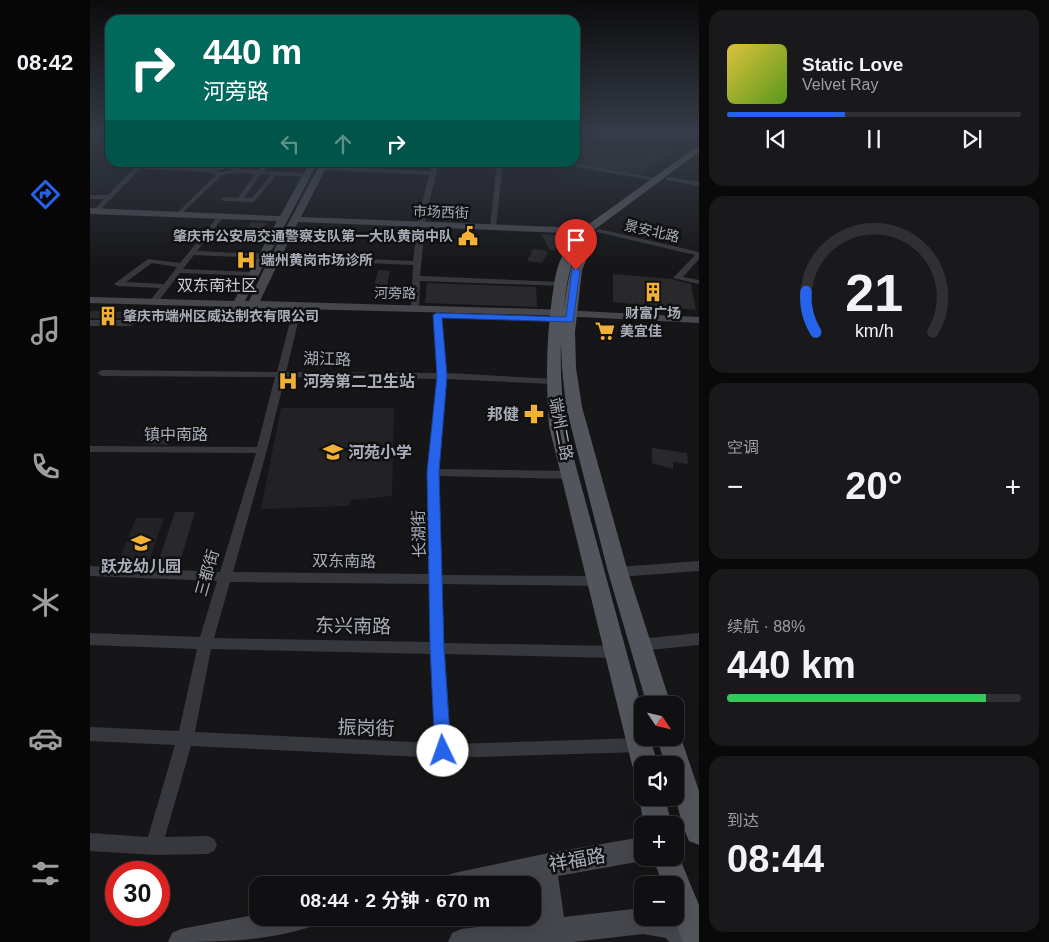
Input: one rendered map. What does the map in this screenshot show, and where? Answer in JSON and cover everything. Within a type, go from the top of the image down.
[{"type":"main road","name":"端州二路","points":[[656,696],[618,572],[574,407],[562,322],[560,289],[570,254],[586,232],[657,179]]},
{"type":"main road","name":"端州二路","points":[[634,723],[557,426],[552,381],[562,322],[574,295],[576,270],[581,255],[599,231],[669,179]]},
{"type":"main road","points":[[560,289],[574,295]]},
{"type":"main road","points":[[672,746],[699,832]]},
{"type":"main road","points":[[670,866],[698,942]]},
{"type":"street","points":[[93,211],[130,178]]},
{"type":"street","points":[[180,214],[216,178]]},
{"type":"street","points":[[240,199],[256,178]]},
{"type":"street","points":[[224,199],[254,200],[271,178]]},
{"type":"street","points":[[237,306],[305,178]]},
{"type":"street","points":[[252,306],[314,178]]},
{"type":"street","points":[[415,309],[415,278],[420,225],[431,178]]},
{"type":"street","points":[[493,227],[498,178]]},
{"type":"street","points":[[651,178],[657,179]]},
{"type":"street","points":[[669,179],[699,184]]},
{"type":"street","points":[[90,196],[109,197]]},
{"type":"street","points":[[93,211],[283,219]]},
{"type":"street","points":[[154,301],[221,216]]},
{"type":"street","name":"市场西街","points":[[295,219],[586,232]]},
{"type":"street","name":"景安北路","points":[[599,231],[699,255]]},
{"type":"street","points":[[206,235],[273,237]]},
{"type":"street","points":[[191,253],[263,256]]},
{"type":"street","points":[[699,255],[677,278],[699,282]]},
{"type":"street","points":[[298,258],[416,263]]},
{"type":"street","points":[[166,286],[118,284],[151,262],[180,268],[254,271],[269,269]]},
{"type":"street","points":[[415,278],[560,289]]},
{"type":"street","points":[[263,284],[264,290],[272,298],[294,308]]},
{"type":"street","points":[[206,302],[225,297],[247,286]]},
{"type":"street","name":"河旁路","points":[[90,300],[206,302],[237,306]]},
{"type":"street","name":"河旁路","points":[[90,305],[252,306],[562,322],[699,326]]},
{"type":"street","name":"河旁路","points":[[294,308],[415,309],[562,322],[699,320]]},
{"type":"street","name":"三都街","points":[[154,846],[184,740],[205,644],[262,450],[281,373],[294,308]]},
{"type":"street","name":"长湖街","points":[[437,315],[442,376],[433,472],[437,580],[437,647],[443,751]]},
{"type":"street","points":[[90,323],[131,323]]},
{"type":"street","name":"湖江路","points":[[102,373],[281,373],[442,376],[552,381]]},
{"type":"street","name":"镇中南路","points":[[90,449],[262,450]]},
{"type":"street","points":[[433,472],[570,475]]},
{"type":"street","points":[[618,572],[699,566]]},
{"type":"street","name":"双东南路","points":[[90,571],[224,576],[597,581]]},
{"type":"street","name":"东兴南路","points":[[90,639],[205,644],[437,647],[615,652]]},
{"type":"street","points":[[639,645],[699,639]]},
{"type":"street","name":"振岗街","points":[[90,734],[443,751],[634,745]]},
{"type":"street","points":[[90,842],[154,846],[208,845]]},
{"type":"street","name":"祥福路","points":[[497,876],[634,850]]},
{"type":"street","points":[[544,866],[553,930]]},
{"type":"street","points":[[461,942],[643,921],[673,927],[686,942]]},
{"type":"street","points":[[181,942],[261,926]]},
{"type":"shaded area","name":"河苑小学","points":[[281,408],[394,408],[392,496],[351,500],[349,506],[261,509]]},
{"type":"shaded area","name":"跃龙幼儿园","points":[[136,518],[164,518],[147,567],[116,567]]},
{"type":"building","points":[[251,222],[267,223],[261,233],[244,232]]},
{"type":"building","points":[[541,234],[556,235],[561,241],[554,251],[550,250]]},
{"type":"building","points":[[533,249],[548,251],[542,263],[527,261]]},
{"type":"building","points":[[378,270],[390,271],[386,291],[373,290]]},
{"type":"building","name":"财富广场","points":[[613,274],[671,279],[691,284],[696,310],[613,302]]},
{"type":"building","points":[[427,283],[536,287],[537,307],[425,303]]},
{"type":"building","name":"肇庆市端州区威达制衣有限公司","points":[[90,311],[129,312],[125,318],[90,318]]},
{"type":"building","points":[[149,435],[172,435],[168,445],[144,444]]},
{"type":"building","points":[[652,448],[687,453],[688,464],[673,462],[673,469],[652,463]]},
{"type":"building","points":[[175,512],[195,512],[179,565],[157,565]]},
{"type":"place","name":"肇庆市公安局交通警察支队第一大队黄岗中队","points":[[468,236]]},
{"type":"place","name":"端州黄岗市场诊所","points":[[246,260]]},
{"type":"place","name":"财富广场","points":[[653,292]]},
{"type":"place","name":"肇庆市端州区威达制衣有限公司","points":[[108,316]]},
{"type":"place","name":"美宜佳","points":[[605,331]]},
{"type":"place","name":"河旁第二卫生站","points":[[288,381]]},
{"type":"place","name":"邦健","points":[[534,414]]},
{"type":"place","name":"河苑小学","points":[[333,452]]},
{"type":"place","name":"跃龙幼儿园","points":[[141,543]]},
{"type":"district","name":"双东南社区","points":[[217,285]]},
{"type":"route","points":[[443,751],[437,647],[437,580],[433,472],[442,376],[437,315],[570,320],[576,270]]}]
